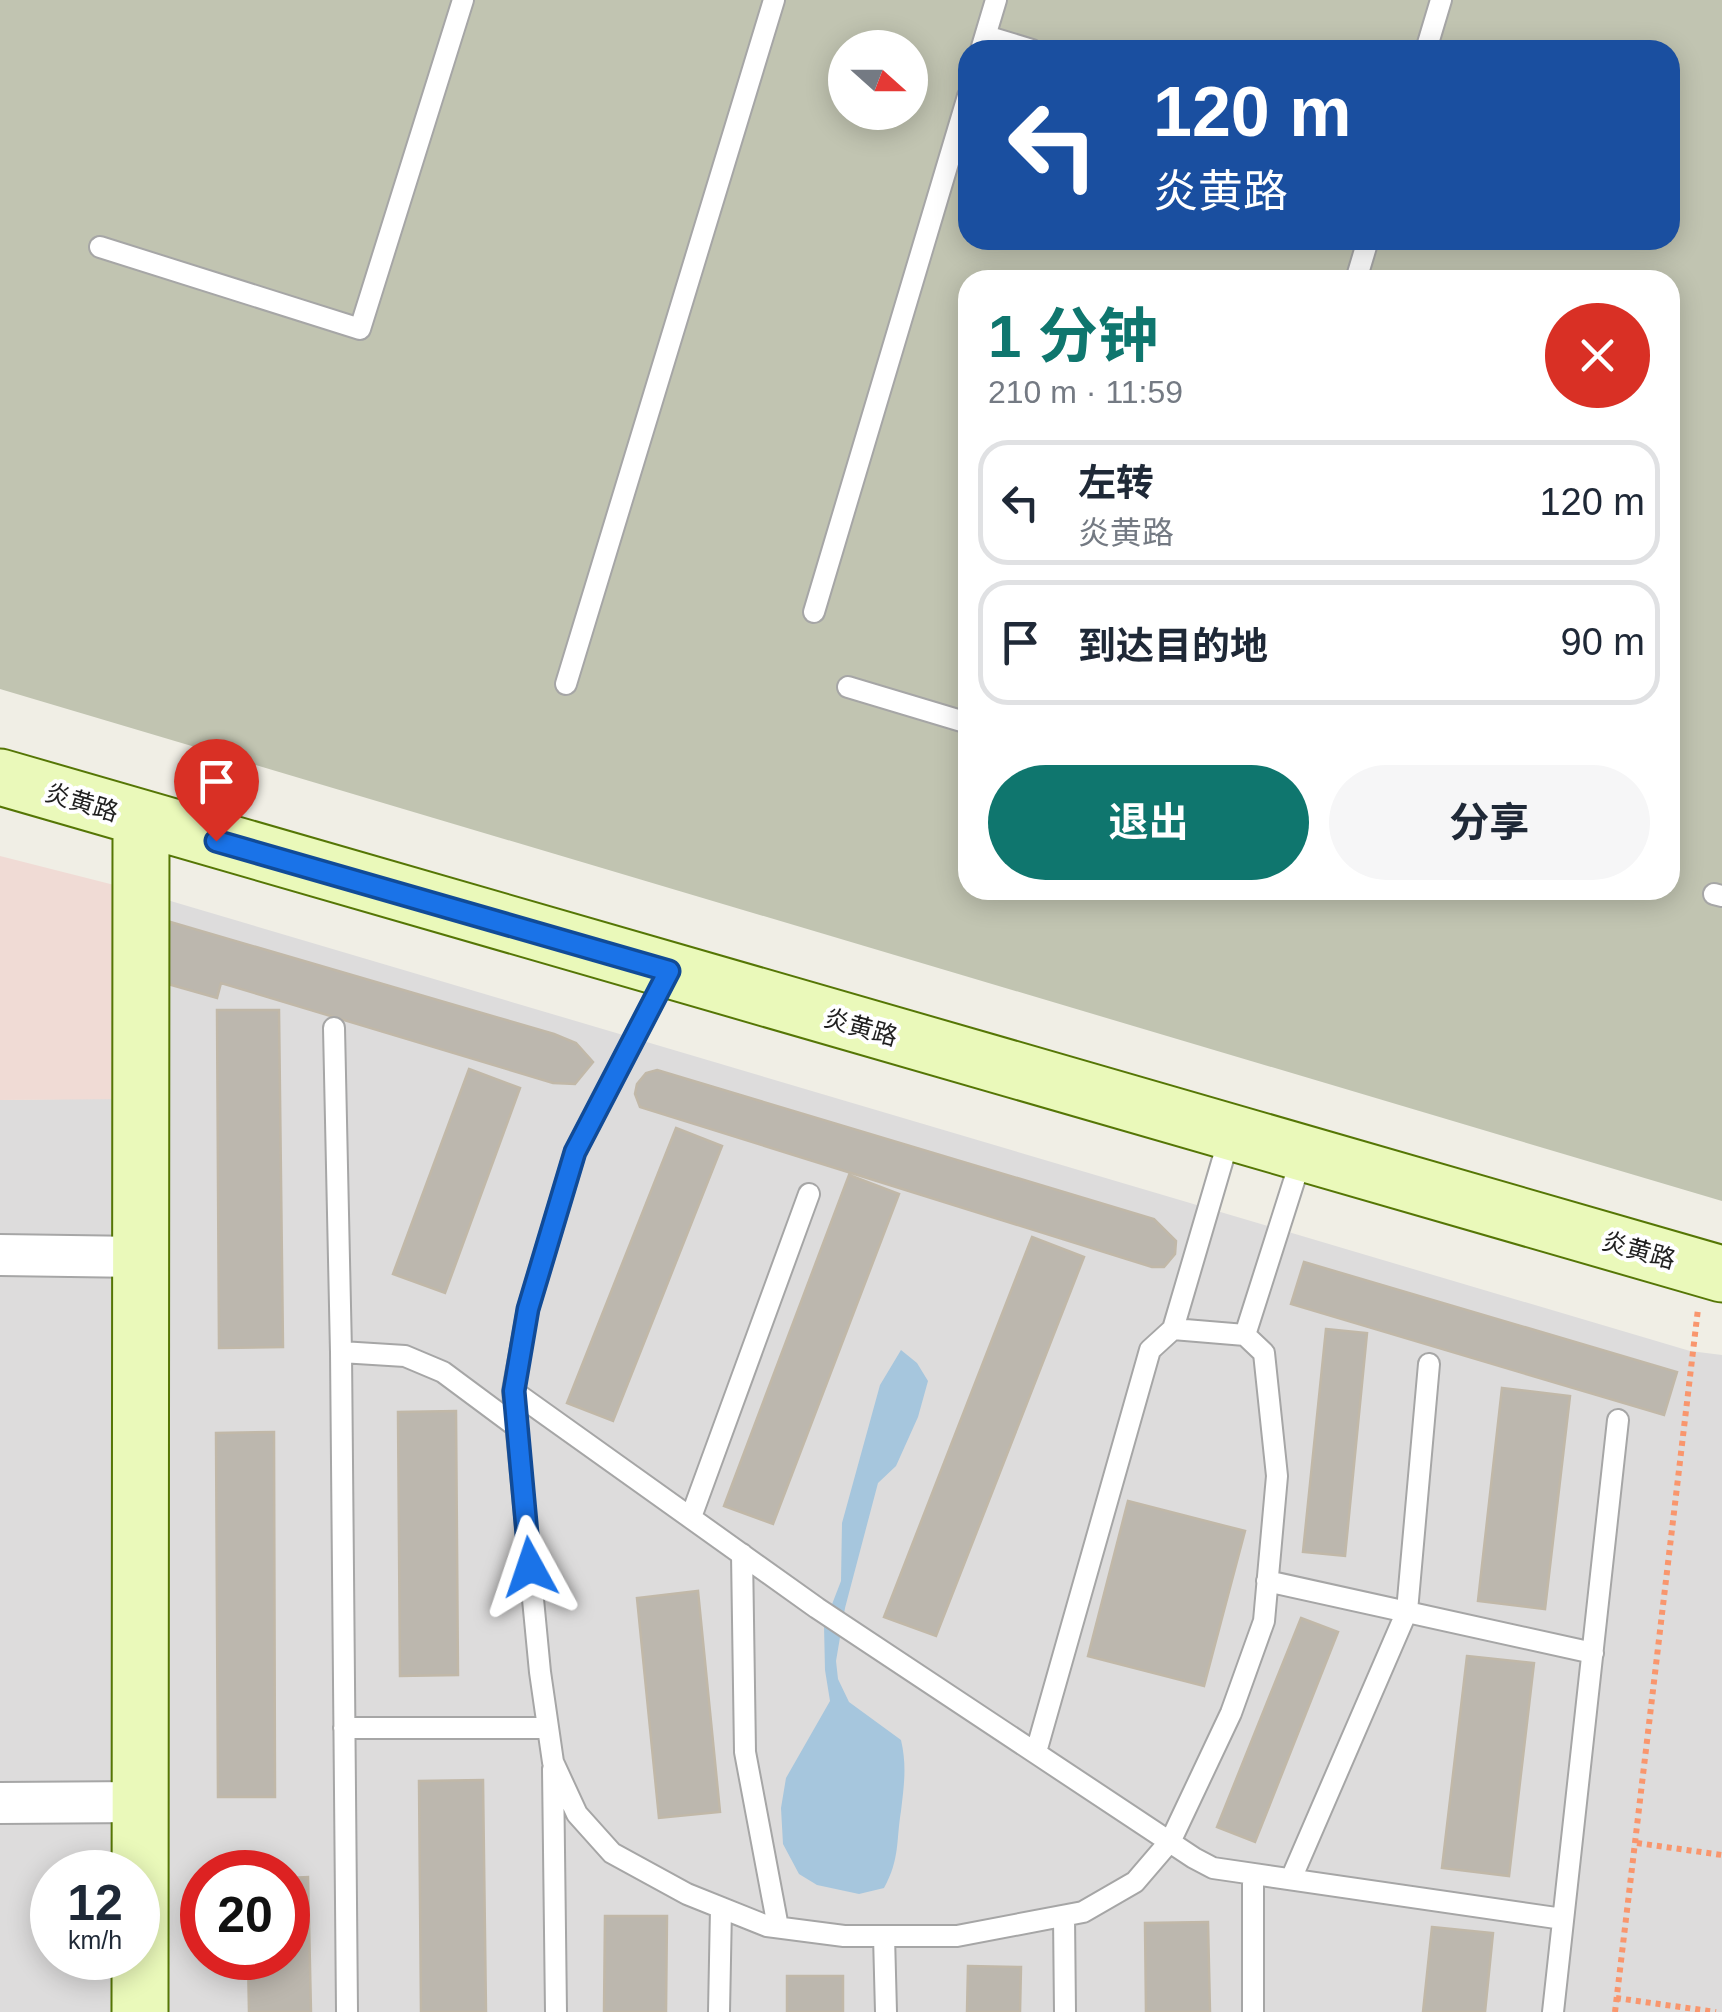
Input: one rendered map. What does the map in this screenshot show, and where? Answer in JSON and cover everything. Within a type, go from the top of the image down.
[{"type":"street","name":"炎黄路","points":[[0,777],[1712,1271]]},
{"type":"street","points":[[140,2012],[141,820]]},
{"type":"street","points":[[0,1256],[140,1257]]},
{"type":"street","points":[[0,1803],[140,1802]]},
{"type":"lane","points":[[100,248],[360,330],[463,0]]},
{"type":"lane","points":[[566,684],[774,0]]},
{"type":"lane","points":[[984,40],[996,0]]},
{"type":"lane","points":[[1429,40],[1441,0]]},
{"type":"lane","points":[[814,612],[958,130]]},
{"type":"lane","points":[[848,687],[958,721]]},
{"type":"lane","points":[[556,2012],[553,1762],[514,1391],[528,1309],[575,1152],[669,971]]},
{"type":"lane","points":[[334,1028],[347,2012]]},
{"type":"lane","points":[[1036,1752],[1150,1350],[1173,1329],[1231,1133]]},
{"type":"lane","points":[[1245,1335],[1303,1154]]},
{"type":"lane","points":[[691,1518],[809,1194]]},
{"type":"lane","points":[[553,1762],[577,1814],[612,1854],[687,1894],[766,1926],[844,1936],[957,1936],[1083,1912],[1135,1882],[1171,1840],[1231,1712],[1264,1621],[1276,1476],[1264,1354],[1245,1335],[1173,1329]]},
{"type":"lane","points":[[341,1352],[405,1356],[443,1372],[517,1427]]},
{"type":"lane","points":[[1290,1879],[1407,1611],[1428,1364]]},
{"type":"lane","points":[[514,1391],[817,1608],[1213,1868],[1564,1919]]},
{"type":"lane","points":[[1553,2012],[1618,1420]]},
{"type":"lane","points":[[742,1554],[745,1752],[778,1927]]},
{"type":"lane","points":[[1267,1581],[1593,1652]]},
{"type":"lane","points":[[344,1728],[548,1728]]},
{"type":"lane","points":[[1253,1874],[1253,2012]]},
{"type":"lane","points":[[719,2012],[721,1908]]},
{"type":"lane","points":[[1064,1916],[1064,2012]]},
{"type":"lane","points":[[884,1936],[886,2012]]},
{"type":"path","points":[[1615,2012],[1712,1271]]},
{"type":"path","points":[[1637,1843],[1722,1855]]},
{"type":"path","points":[[1616,1998],[1716,2012]]},
{"type":"shaded area","points":[[0,0],[1722,0],[1722,1201],[0,689]]},
{"type":"shaded area","points":[[0,856],[130,889],[130,1099],[0,1100]]},
{"type":"shaded area","points":[[130,889],[1690,1351],[1722,1355],[1722,2012],[0,2012],[0,1100],[130,1098]]},
{"type":"water","points":[[901,1350],[917,1363],[928,1381],[918,1417],[896,1466],[878,1483],[845,1608],[836,1661],[838,1679],[849,1702],[901,1740],[904,1758],[893,1868],[884,1888],[859,1894],[817,1885],[799,1874],[783,1844],[781,1808],[786,1778],[830,1701],[824,1625],[841,1581],[842,1523],[880,1385]]},
{"type":"building","points":[[167,921],[554,1034],[576,1043],[593,1062],[575,1084],[553,1083],[221,983],[217,998],[161,982]]},
{"type":"building","points":[[217,1010],[279,1010],[283,1347],[219,1348]]},
{"type":"building","points":[[469,1069],[520,1088],[445,1293],[393,1274]]},
{"type":"building","points":[[657,1070],[1154,1219],[1176,1241],[1175,1254],[1164,1267],[1152,1267],[640,1107],[635,1094],[637,1084],[646,1073]]},
{"type":"building","points":[[676,1128],[722,1146],[613,1421],[567,1403]]},
{"type":"building","points":[[849,1175],[899,1194],[773,1524],[724,1506]]},
{"type":"building","points":[[1032,1237],[1084,1257],[936,1636],[884,1617]]},
{"type":"building","points":[[1304,1262],[1677,1372],[1664,1415],[1291,1304]]},
{"type":"building","points":[[1326,1329],[1367,1333],[1345,1556],[1303,1552]]},
{"type":"building","points":[[1502,1388],[1570,1396],[1545,1609],[1478,1601]]},
{"type":"building","points":[[456,1411],[458,1675],[400,1676],[398,1412]]},
{"type":"building","points":[[274,1432],[275,1797],[218,1797],[216,1433]]},
{"type":"building","points":[[1128,1501],[1245,1531],[1204,1686],[1088,1656]]},
{"type":"building","points":[[698,1591],[720,1812],[659,1818],[637,1598]]},
{"type":"building","points":[[1301,1618],[1338,1632],[1255,1842],[1217,1827]]},
{"type":"building","points":[[1467,1656],[1534,1663],[1509,1876],[1442,1868]]},
{"type":"building","points":[[483,1780],[486,2012],[421,2012],[419,1781]]},
{"type":"building","points":[[605,1916],[667,1916],[666,2012],[604,2012]]},
{"type":"building","points":[[1208,1922],[1210,2012],[1146,2012],[1145,1923]]},
{"type":"building","points":[[1432,1927],[1493,1933],[1485,2012],[1423,2012]]},
{"type":"building","points":[[968,1966],[1021,1967],[1020,2012],[967,2012]]},
{"type":"building","points":[[310,1967],[311,2012],[249,2012],[248,1980],[310,1980]]},
{"type":"building","points":[[787,1976],[843,1976],[843,2012],[787,2012]]},
{"type":"route","points":[[216,841],[669,971],[575,1152],[528,1309],[514,1391],[530,1567]]}]
